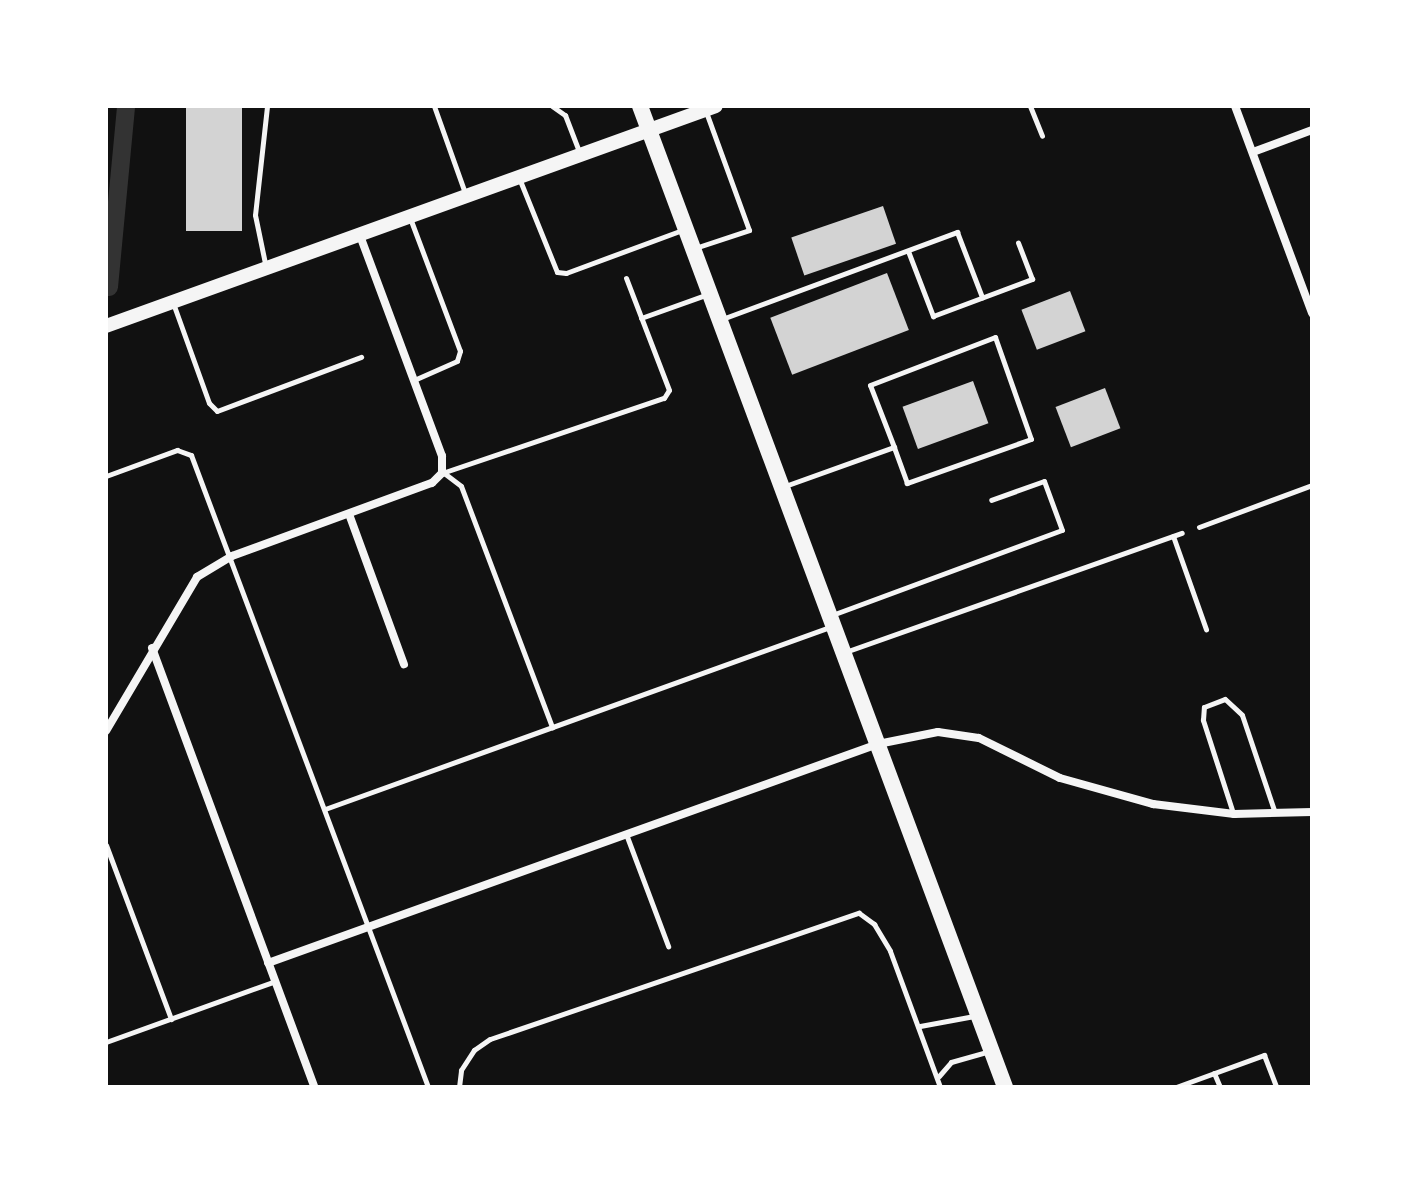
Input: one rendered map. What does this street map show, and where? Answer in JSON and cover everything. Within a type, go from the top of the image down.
[{"type":"main road","points":[[640,106],[1005,1087]]},
{"type":"street","points":[[1235,106],[1312,313]]},
{"type":"street","points":[[106,326],[708,108]]},
{"type":"street","points":[[1253,152],[1312,130]]},
{"type":"street","points":[[106,731],[185,591],[215,563],[432,483],[442,473],[442,456],[360,235]]},
{"type":"street","points":[[349,514],[404,664]]},
{"type":"street","points":[[152,648],[313,1085],[301,1087]]},
{"type":"street","points":[[268,963],[878,744],[938,732],[979,738],[1060,778],[1111,794],[1234,814],[1312,812]]},
{"type":"lane","points":[[267,106],[255,215],[267,269]]},
{"type":"lane","points":[[434,106],[467,196]]},
{"type":"lane","points":[[552,106],[565,115],[581,155]]},
{"type":"lane","points":[[1030,106],[1042,136]]},
{"type":"lane","points":[[694,248],[749,230],[708,108]]},
{"type":"lane","points":[[518,178],[557,272],[566,273],[687,228]]},
{"type":"lane","points":[[410,217],[460,351],[457,361],[414,380]]},
{"type":"lane","points":[[721,319],[957,232],[982,297]]},
{"type":"lane","points":[[908,251],[933,316],[1032,279],[1018,243]]},
{"type":"lane","points":[[442,473],[664,398],[669,390],[626,278]]},
{"type":"lane","points":[[641,318],[711,293]]},
{"type":"lane","points":[[172,302],[209,403],[217,411],[361,357]]},
{"type":"lane","points":[[995,337],[1031,439],[907,483],[894,447],[870,385],[995,337]]},
{"type":"lane","points":[[783,487],[894,447]]},
{"type":"lane","points":[[106,476],[177,450],[191,455],[232,556],[428,1087]]},
{"type":"lane","points":[[442,473],[461,486],[552,727]]},
{"type":"lane","points":[[325,809],[833,621],[1062,530],[1044,481],[991,500]]},
{"type":"lane","points":[[1199,527],[1312,485]]},
{"type":"lane","points":[[845,652],[1182,533]]},
{"type":"lane","points":[[1173,536],[1206,629]]},
{"type":"lane","points":[[1234,814],[1203,720],[1204,707],[1225,699],[1242,715],[1275,813]]},
{"type":"lane","points":[[626,833],[668,946]]},
{"type":"lane","points":[[106,845],[171,1019]]},
{"type":"lane","points":[[459,1087],[461,1070],[474,1050],[490,1039],[859,913],[874,924],[890,951],[939,1076],[940,1087]]},
{"type":"lane","points":[[106,1042],[275,981]]},
{"type":"lane","points":[[920,1026],[978,1015]]},
{"type":"lane","points":[[939,1076],[951,1062],[992,1051]]},
{"type":"lane","points":[[1176,1087],[1264,1055],[1276,1087]]},
{"type":"lane","points":[[1214,1073],[1220,1087]]},
{"type":"building","points":[[186,106],[242,106],[242,231],[186,231]]},
{"type":"building","points":[[883,206],[896,244],[804,275],[791,238]]},
{"type":"building","points":[[887,273],[909,330],[792,375],[770,318]]},
{"type":"building","points":[[1070,291],[1085,331],[1037,350],[1021,310]]},
{"type":"building","points":[[973,381],[988,423],[918,449],[903,407]]},
{"type":"building","points":[[1105,388],[1120,428],[1071,447],[1056,407]]},
{"type":"waterway","points":[[109,287],[126,106]]}]
